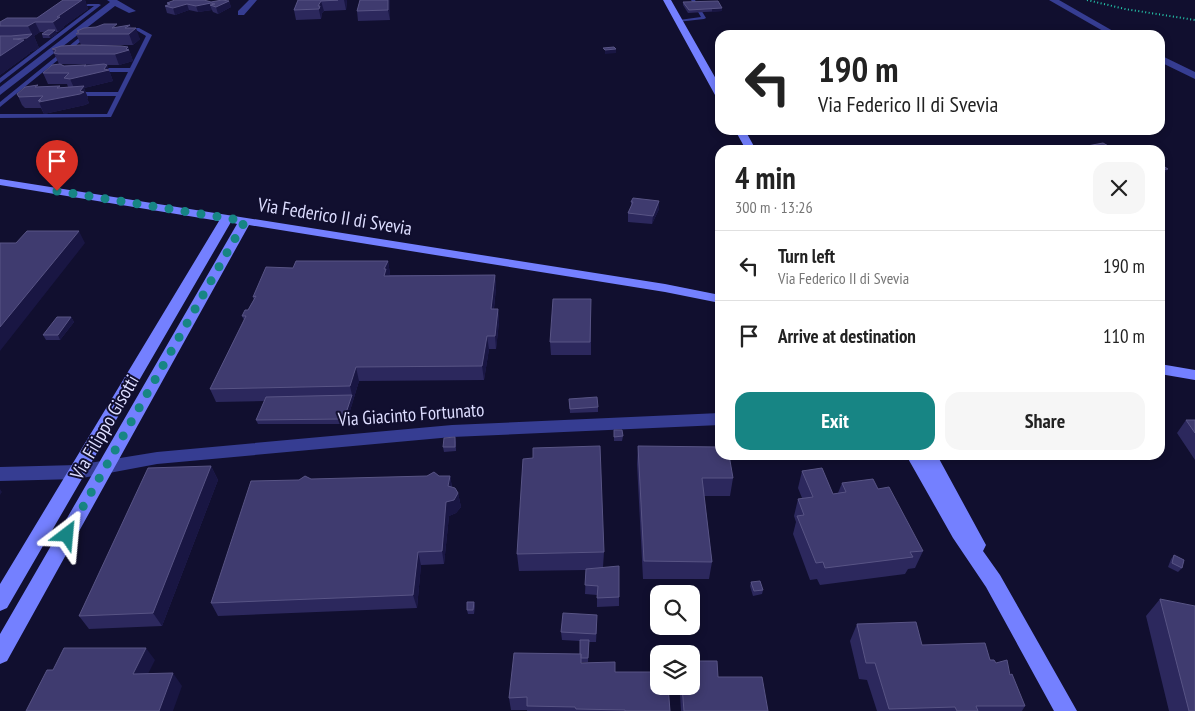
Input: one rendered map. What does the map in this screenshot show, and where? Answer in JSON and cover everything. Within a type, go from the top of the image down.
[{"type":"main road","points":[[667,0],[715,86]]},
{"type":"main road","name":"Via Federico II di Svevia","points":[[0,182],[665,288]]},
{"type":"main road","name":"Via Filippo Gisotti","points":[[0,602],[227,218]]},
{"type":"main road","name":"Via Filippo Gisotti","points":[[0,654],[245,221]]},
{"type":"main road","points":[[665,288],[715,294]]},
{"type":"main road","points":[[665,288],[715,298]]},
{"type":"main road","points":[[1165,370],[1195,375]]},
{"type":"main road","points":[[917,460],[960,533],[993,581]]},
{"type":"main road","points":[[931,460],[971,532],[993,581],[1066,711]]},
{"type":"street","points":[[241,13],[253,0]]},
{"type":"street","points":[[1053,0],[1107,30]]},
{"type":"street","points":[[0,93],[113,1],[132,10]]},
{"type":"street","points":[[1165,61],[1195,76]]},
{"type":"street","name":"Via Giacinto Fortunato","points":[[0,474],[77,472],[191,454],[452,431],[715,419]]},
{"type":"lane","points":[[679,21],[704,18],[693,0]]},
{"type":"lane","points":[[0,81],[99,5],[88,4]]},
{"type":"lane","points":[[0,105],[92,29]]},
{"type":"lane","points":[[0,116],[109,116],[149,35],[137,30],[119,30]]},
{"type":"lane","points":[[56,48],[78,48]]},
{"type":"lane","points":[[133,48],[142,48]]},
{"type":"lane","points":[[42,70],[52,70]]},
{"type":"lane","points":[[92,70],[131,70]]},
{"type":"lane","points":[[0,93],[23,94]]},
{"type":"lane","points":[[71,94],[120,94]]},
{"type":"path","points":[[1087,0],[1125,9],[1195,20]]},
{"type":"building","points":[[63,0],[82,0],[57,17],[60,17],[53,22],[35,22],[28,26],[0,26],[0,22],[7,18],[37,18]]},
{"type":"building","points":[[175,0],[229,1],[216,7],[210,5],[215,4],[211,3],[196,6],[187,4],[173,8],[165,6],[170,4],[167,3]]},
{"type":"building","points":[[298,0],[338,0],[321,1],[318,6],[320,6],[319,9],[294,10]]},
{"type":"building","points":[[360,0],[388,0],[388,10],[357,11]]},
{"type":"building","points":[[718,1],[722,8],[689,10],[683,2]]},
{"type":"building","points":[[104,24],[117,24],[112,28],[130,25],[125,28],[136,28],[129,34],[76,34],[79,32],[77,31],[84,28]]},
{"type":"building","points":[[48,30],[55,30],[49,35],[42,34]]},
{"type":"building","points":[[32,34],[27,38],[13,39],[24,40],[0,56],[0,36]]},
{"type":"building","points":[[61,46],[121,46],[128,47],[126,49],[129,50],[115,54],[58,54],[54,53],[56,50],[52,49]]},
{"type":"building","points":[[614,47],[616,49],[605,50],[603,48]]},
{"type":"building","points":[[60,64],[64,66],[86,65],[84,66],[104,64],[107,65],[104,69],[109,70],[70,79],[64,78],[69,73],[43,73],[52,65]]},
{"type":"building","points":[[38,85],[35,87],[84,86],[80,91],[84,92],[39,102],[43,96],[19,97],[17,94],[25,87]]},
{"type":"building","points":[[633,198],[659,201],[653,216],[628,213]]},
{"type":"building","points":[[27,231],[79,231],[0,327],[0,243],[16,243]]},
{"type":"building","points":[[296,261],[388,261],[384,269],[386,269],[384,276],[495,275],[491,309],[498,309],[495,336],[487,336],[482,366],[356,367],[350,386],[210,389],[246,316],[242,316],[256,296],[253,297],[266,267],[293,268]]},
{"type":"building","points":[[553,299],[591,299],[590,342],[550,342]]},
{"type":"building","points":[[57,317],[71,317],[58,335],[43,335]]},
{"type":"building","points":[[352,395],[344,419],[256,420],[266,397]]},
{"type":"building","points":[[597,397],[598,407],[570,409],[569,399]]},
{"type":"building","points":[[1186,420],[1195,420],[1195,433]]},
{"type":"building","points":[[614,430],[622,430],[623,436],[614,437]]},
{"type":"building","points":[[455,437],[455,447],[443,447],[444,438]]},
{"type":"building","points":[[600,446],[604,552],[517,554],[523,459],[533,458],[533,448]]},
{"type":"building","points":[[638,446],[715,447],[715,460],[730,460],[733,478],[702,478],[712,562],[644,561]]},
{"type":"building","points":[[211,466],[153,613],[79,616],[148,468]]},
{"type":"building","points":[[822,468],[833,494],[846,492],[842,483],[873,479],[878,489],[889,487],[923,551],[910,552],[913,557],[825,568],[823,562],[816,563],[797,516],[804,515],[798,499],[813,497],[802,471]]},
{"type":"building","points":[[434,472],[439,476],[450,476],[448,486],[455,488],[458,493],[454,500],[446,502],[442,551],[418,552],[413,595],[211,603],[251,481],[299,480],[305,476],[311,479],[427,476]]},
{"type":"building","points":[[1174,555],[1184,560],[1182,568],[1172,563]]},
{"type":"building","points":[[619,566],[619,597],[597,598],[598,586],[585,585],[586,569]]},
{"type":"building","points":[[760,581],[763,590],[754,591],[751,582]]},
{"type":"building","points":[[1160,599],[1195,606],[1195,711],[1189,711]]},
{"type":"building","points":[[467,602],[474,602],[473,610],[467,610]]},
{"type":"building","points":[[563,613],[597,615],[596,634],[561,632]]},
{"type":"building","points":[[916,622],[922,645],[985,643],[990,660],[994,660],[996,663],[1007,660],[1010,675],[1012,674],[1025,706],[976,706],[978,711],[957,711],[955,707],[889,709],[875,663],[866,663],[857,624]]},
{"type":"building","points":[[580,640],[589,640],[588,658],[581,658]]},
{"type":"building","points":[[64,648],[146,648],[133,674],[173,673],[159,711],[26,711],[47,670],[53,670]]},
{"type":"building","points":[[514,653],[581,654],[581,663],[615,662],[615,672],[650,672],[650,695],[669,695],[670,711],[625,711],[527,706],[527,697],[509,698]]},
{"type":"building","points":[[700,661],[717,661],[718,677],[762,677],[768,711],[684,711],[683,695],[700,695]]},
{"type":"route","points":[[57,191],[245,221],[67,535]]}]
